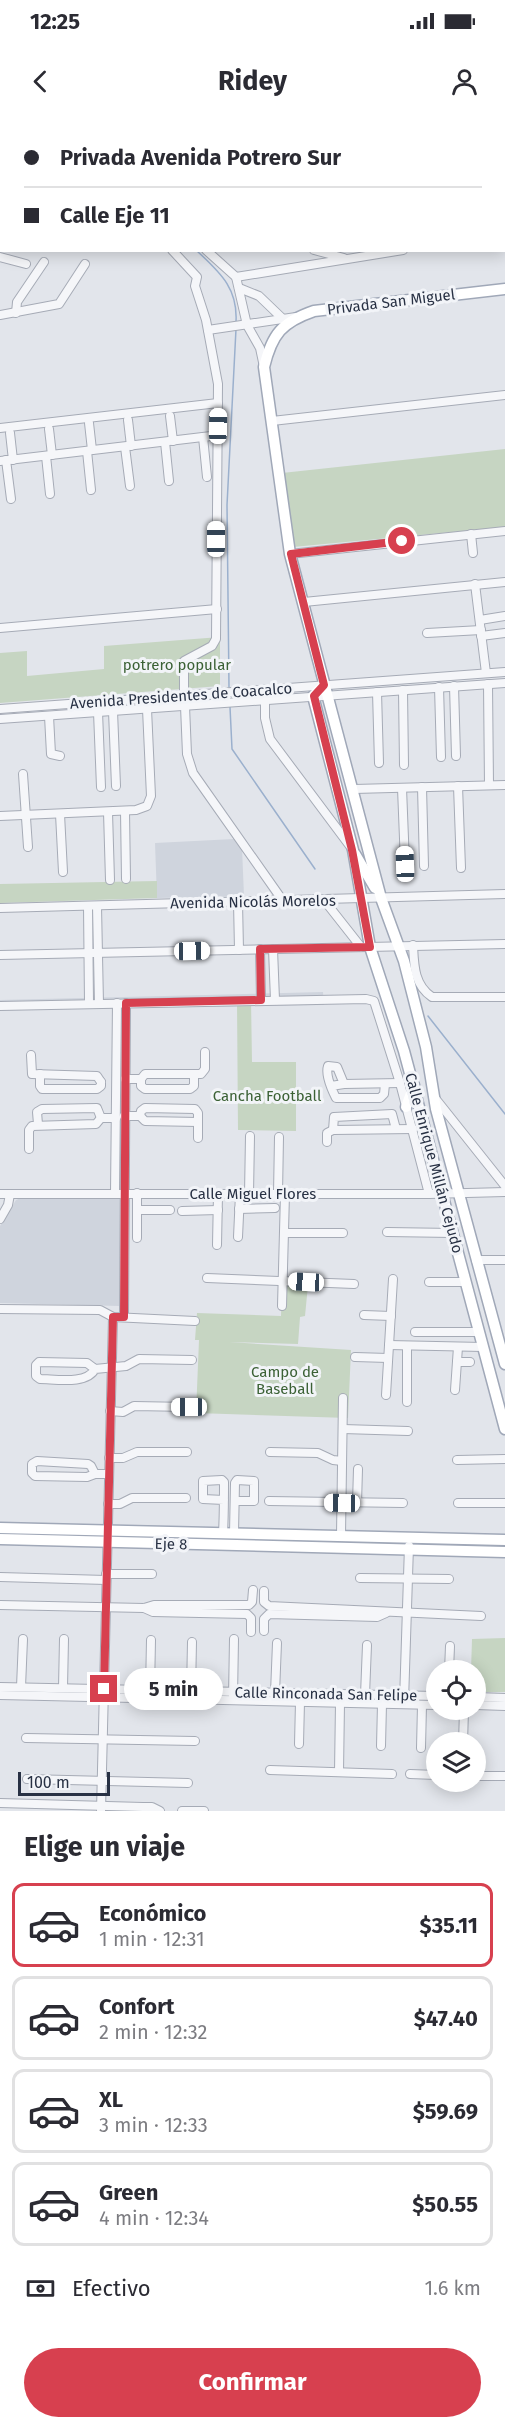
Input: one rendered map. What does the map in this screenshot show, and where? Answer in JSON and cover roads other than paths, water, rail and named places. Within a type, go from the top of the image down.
[{"type":"main road","name":"Privada San Miguel","points":[[282,324],[314,311],[505,289]]},
{"type":"main road","points":[[282,324],[273,339],[264,367],[291,554],[381,898]]},
{"type":"main road","points":[[326,690],[314,696],[352,850],[381,898]]},
{"type":"main road","name":"Calle Enrique Millán Cejudo","points":[[352,850],[365,947],[414,1085],[505,1429]]},
{"type":"main road","name":"Calle Enrique Millán Cejudo","points":[[381,898],[399,946],[426,1047],[433,1096],[505,1364]]},
{"type":"main road","points":[[406,1107],[414,1085]]},
{"type":"main road","name":"Eje 8","points":[[0,1528],[505,1540]]},
{"type":"main road","name":"Eje 8","points":[[0,1539],[505,1552]]},
{"type":"street","points":[[174,252],[197,277],[195,287],[213,329],[218,384],[215,644],[184,661],[184,696]]},
{"type":"street","points":[[209,252],[236,277],[245,325],[260,348],[264,367]]},
{"type":"street","points":[[322,252],[348,259]]},
{"type":"street","points":[[236,277],[391,252]]},
{"type":"street","points":[[0,258],[26,264]]},
{"type":"street","points":[[16,313],[16,302],[44,262]]},
{"type":"street","points":[[0,315],[59,304],[85,264]]},
{"type":"street","points":[[239,288],[259,296],[282,324]]},
{"type":"street","points":[[213,329],[282,324]]},
{"type":"street","points":[[272,421],[505,395]]},
{"type":"street","points":[[0,428],[218,403]]},
{"type":"street","points":[[169,481],[170,416]]},
{"type":"street","points":[[128,420],[130,486]]},
{"type":"street","points":[[89,423],[91,490]]},
{"type":"street","points":[[49,429],[50,494]]},
{"type":"street","points":[[10,434],[7,460],[11,499]]},
{"type":"street","points":[[7,460],[207,437],[207,477]]},
{"type":"street","points":[[291,554],[505,531]]},
{"type":"street","points":[[471,534],[473,553]]},
{"type":"street","points":[[304,602],[505,582]]},
{"type":"street","points":[[475,584],[486,673]]},
{"type":"street","points":[[0,628],[217,609]]},
{"type":"street","points":[[481,629],[505,616]]},
{"type":"street","points":[[427,633],[481,629],[505,633]]},
{"type":"street","name":"Avenida Presidentes de Coacalco","points":[[326,690],[425,678],[505,672]]},
{"type":"street","points":[[425,678],[426,688]]},
{"type":"street","name":"Avenida Presidentes de Coacalco","points":[[0,709],[250,691],[377,692],[505,682]]},
{"type":"street","points":[[488,684],[489,785]]},
{"type":"street","points":[[454,686],[456,756]]},
{"type":"street","points":[[439,687],[441,757]]},
{"type":"street","points":[[403,690],[404,765]]},
{"type":"street","points":[[377,692],[379,763]]},
{"type":"street","name":"Avenida Presidentes de Coacalco","points":[[0,719],[314,696]]},
{"type":"street","points":[[136,700],[137,710]]},
{"type":"street","points":[[265,700],[265,718],[270,739],[352,850]]},
{"type":"street","points":[[185,706],[187,754],[193,773],[283,901]]},
{"type":"street","points":[[0,816],[142,810],[150,802],[147,709]]},
{"type":"street","points":[[113,711],[116,786]]},
{"type":"street","points":[[98,712],[101,787]]},
{"type":"street","points":[[49,716],[51,752],[54,757],[60,756]]},
{"type":"street","points":[[23,774],[28,847]]},
{"type":"street","points":[[354,789],[505,785]]},
{"type":"street","points":[[458,786],[461,868]]},
{"type":"street","points":[[423,787],[424,866]]},
{"type":"street","points":[[402,788],[405,864]]},
{"type":"street","points":[[125,811],[126,879]]},
{"type":"street","points":[[108,812],[110,880]]},
{"type":"street","points":[[60,814],[63,872]]},
{"type":"street","name":"Avenida Nicolás Morelos","points":[[0,908],[505,894]]},
{"type":"street","points":[[324,900],[365,947]]},
{"type":"street","points":[[238,902],[239,950]]},
{"type":"street","points":[[93,906],[98,953],[99,1004]]},
{"type":"street","points":[[89,1004],[88,954],[93,906]]},
{"type":"street","points":[[0,955],[505,944]]},
{"type":"street","points":[[413,945],[419,985],[432,997],[505,997]]},
{"type":"street","points":[[260,949],[261,1000]]},
{"type":"street","points":[[273,949],[275,1000]]},
{"type":"street","points":[[0,1006],[261,1000],[366,999],[374,1001],[400,1083],[429,1194]]},
{"type":"street","points":[[122,1003],[119,1193],[124,1317]]},
{"type":"street","points":[[101,1082],[141,1079],[146,1074],[194,1074],[204,1071],[205,1052]]},
{"type":"street","points":[[31,1055],[31,1072],[98,1076],[101,1086],[97,1089],[44,1089],[40,1086],[40,1074]]},
{"type":"street","points":[[344,1084],[337,1067],[333,1065],[326,1068],[336,1098],[380,1098],[384,1094],[384,1084]]},
{"type":"street","points":[[141,1079],[141,1086],[145,1089],[190,1089],[194,1086],[194,1074]]},
{"type":"street","points":[[331,1086],[400,1083]]},
{"type":"street","points":[[433,1096],[505,1186]]},
{"type":"street","points":[[38,1124],[37,1112],[42,1109],[97,1108],[101,1118]]},
{"type":"street","points":[[140,1116],[141,1111],[145,1108],[193,1108],[198,1111],[198,1138]]},
{"type":"street","points":[[333,1130],[334,1117],[392,1114],[396,1130]]},
{"type":"street","points":[[29,1149],[29,1129],[38,1124],[96,1124],[101,1118],[140,1116],[145,1121],[198,1122]]},
{"type":"street","points":[[327,1143],[327,1133],[333,1130],[412,1129]]},
{"type":"street","points":[[238,1237],[239,1209],[245,1194],[250,1136]]},
{"type":"street","points":[[279,1137],[284,1233],[282,1306]]},
{"type":"street","name":"Calle Miguel Flores","points":[[0,1194],[429,1194],[505,1191]]},
{"type":"street","points":[[137,1193],[137,1238]]},
{"type":"street","points":[[0,1219],[8,1205],[10,1194]]},
{"type":"street","points":[[217,1245],[218,1194]]},
{"type":"street","points":[[239,1209],[275,1208]]},
{"type":"street","points":[[137,1210],[170,1210]]},
{"type":"street","points":[[182,1211],[218,1210]]},
{"type":"street","points":[[387,1232],[453,1233]]},
{"type":"street","points":[[284,1233],[343,1233]]},
{"type":"street","points":[[476,1260],[505,1260]]},
{"type":"street","points":[[207,1278],[354,1284]]},
{"type":"street","points":[[386,1395],[393,1279]]},
{"type":"street","points":[[429,1282],[466,1282]]},
{"type":"street","points":[[0,1309],[100,1310],[113,1317],[195,1321]]},
{"type":"street","points":[[364,1315],[391,1316]]},
{"type":"street","points":[[102,1808],[113,1317]]},
{"type":"street","points":[[415,1332],[479,1332]]},
{"type":"street","points":[[389,1346],[483,1347]]},
{"type":"street","points":[[407,1346],[407,1402]]},
{"type":"street","points":[[455,1390],[458,1347]]},
{"type":"street","points":[[355,1357],[388,1358]]},
{"type":"street","points":[[95,1370],[87,1363],[39,1362],[36,1365],[36,1376],[40,1379],[85,1378],[93,1375],[95,1370],[111,1366],[126,1366],[139,1359],[192,1360]]},
{"type":"street","points":[[457,1362],[470,1362]]},
{"type":"street","points":[[341,1535],[343,1398]]},
{"type":"street","points":[[110,1411],[123,1412],[134,1406],[189,1407]]},
{"type":"street","points":[[343,1430],[408,1431]]},
{"type":"street","points":[[109,1458],[123,1458],[137,1452],[186,1452]]},
{"type":"street","points":[[270,1452],[318,1453],[333,1460],[342,1461]]},
{"type":"street","points":[[456,1460],[505,1459]]},
{"type":"street","points":[[95,1474],[92,1466],[87,1464],[37,1461],[32,1464],[32,1473],[35,1476],[87,1477],[95,1474],[109,1474]]},
{"type":"street","points":[[357,1503],[358,1469]]},
{"type":"street","points":[[224,1500],[205,1500],[202,1497],[203,1480],[224,1481],[224,1500],[229,1533]]},
{"type":"street","points":[[229,1533],[236,1481],[254,1481],[255,1499],[252,1502],[235,1501]]},
{"type":"street","points":[[108,1504],[120,1504],[132,1498],[186,1498]]},
{"type":"street","points":[[269,1501],[403,1503]]},
{"type":"street","points":[[458,1503],[505,1503]]},
{"type":"street","points":[[404,1700],[409,1538]]},
{"type":"street","points":[[0,1577],[106,1577],[152,1574]]},
{"type":"street","points":[[360,1578],[449,1579]]},
{"type":"street","points":[[0,1605],[144,1608],[154,1605],[249,1605],[252,1602],[253,1590]]},
{"type":"street","points":[[264,1592],[264,1602],[269,1606],[480,1616]]},
{"type":"street","points":[[144,1608],[153,1612],[247,1614],[251,1618],[250,1632]]},
{"type":"street","points":[[264,1631],[264,1618],[269,1614],[377,1617],[386,1613]]},
{"type":"street","points":[[21,1687],[22,1639]]},
{"type":"street","points":[[63,1688],[64,1639]]},
{"type":"street","points":[[233,1696],[234,1639]]},
{"type":"street","points":[[150,1690],[151,1640]]},
{"type":"street","points":[[191,1691],[192,1642]]},
{"type":"street","points":[[275,1693],[277,1643]]},
{"type":"street","points":[[365,1695],[367,1645]]},
{"type":"street","points":[[449,1660],[450,1646]]},
{"type":"street","name":"Calle Rinconada San Felipe","points":[[0,1687],[63,1688],[104,1693],[150,1690],[191,1691],[300,1702],[340,1703],[382,1704],[426,1697]]},
{"type":"street","name":"Calle Rinconada San Felipe","points":[[0,1695],[104,1693],[233,1696],[275,1693],[365,1695],[426,1704]]},
{"type":"street","points":[[486,1697],[505,1698]]},
{"type":"street","points":[[299,1744],[300,1702]]},
{"type":"street","points":[[339,1772],[340,1703]]},
{"type":"street","points":[[381,1746],[382,1704]]},
{"type":"street","points":[[421,1748],[422,1704]]},
{"type":"street","points":[[486,1706],[505,1706]]},
{"type":"street","points":[[26,1738],[195,1741]]},
{"type":"street","points":[[270,1770],[392,1774]]},
{"type":"street","points":[[410,1774],[426,1775]]},
{"type":"street","points":[[486,1776],[505,1776]]},
{"type":"street","points":[[27,1779],[188,1783]]},
{"type":"street","points":[[0,1803],[155,1810]]},
{"type":"street","points":[[182,1811],[204,1811]]},
{"type":"waterway","points":[[198,252],[219,273],[230,290],[234,299],[236,322]]},
{"type":"waterway","points":[[229,687],[227,505],[236,329]]},
{"type":"waterway","points":[[230,707],[232,749],[315,869]]},
{"type":"waterway","points":[[428,1016],[505,1114]]},
{"type":"park label","name":"potrero popular","points":[[177,665]]},
{"type":"park label","name":"Cancha Football","points":[[267,1096]]},
{"type":"park label","name":"Campo de Baseball","points":[[285,1380]]}]
